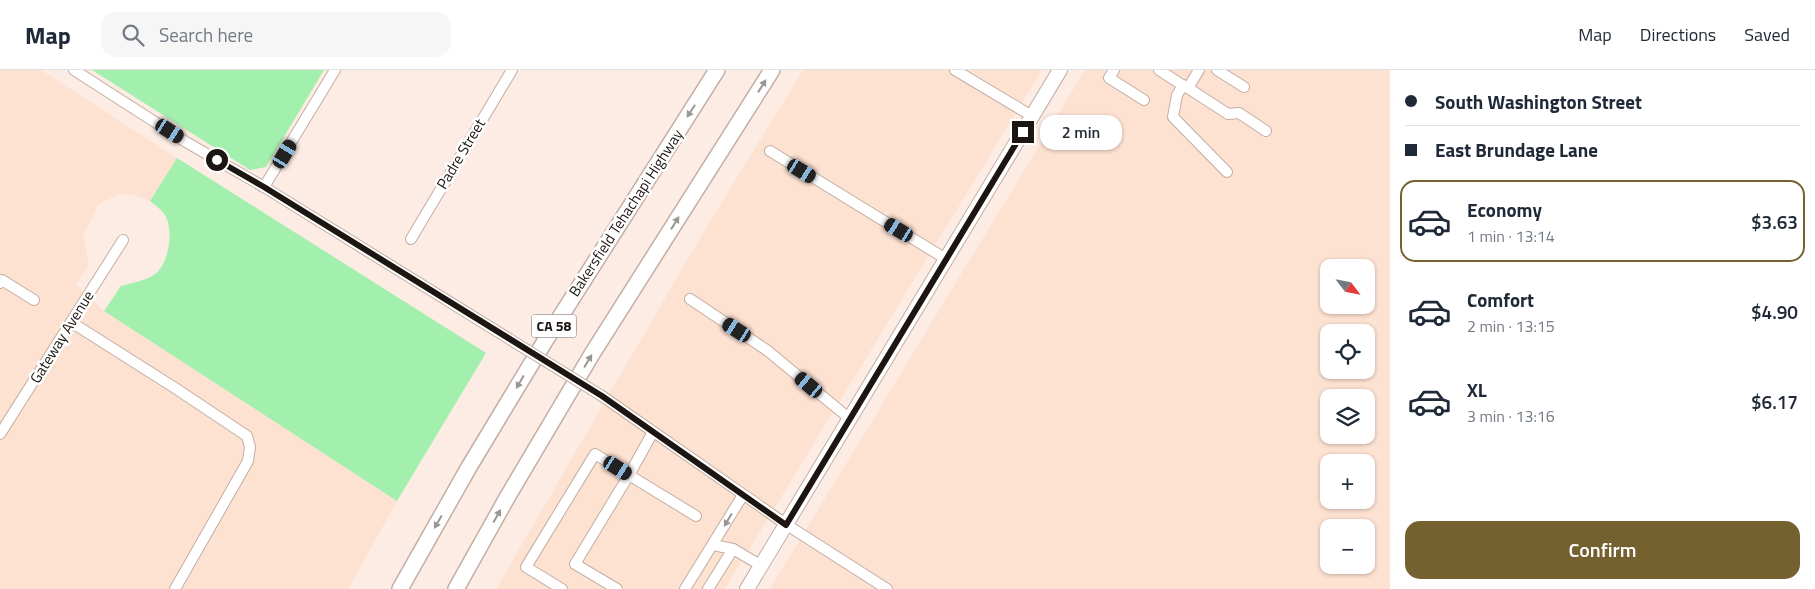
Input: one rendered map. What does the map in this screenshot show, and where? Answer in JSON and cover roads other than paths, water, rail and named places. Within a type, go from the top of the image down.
[{"type":"highway","name":"Bakersfield Tehachapi Highway","points":[[400,589],[469,467],[545,341],[717,70]]},
{"type":"highway","name":"CA 58","points":[[456,589],[508,496],[592,354],[772,70]]},
{"type":"main road","points":[[747,589],[1060,70]]},
{"type":"street","points":[[74,70],[186,142],[264,187],[602,396],[786,525],[887,589]]},
{"type":"street","points":[[264,187],[335,70]]},
{"type":"street","name":"Padre Street","points":[[410,239],[512,70]]},
{"type":"street","points":[[955,70],[1032,116]]},
{"type":"street","points":[[1114,70],[1109,78],[1144,100]]},
{"type":"street","points":[[1159,70],[1228,114],[1239,113],[1266,131]]},
{"type":"street","points":[[1199,70],[1177,95],[1173,117],[1227,172]]},
{"type":"street","points":[[1217,70],[1244,87]]},
{"type":"street","points":[[770,151],[946,259]]},
{"type":"street","name":"Gateway Avenue","points":[[0,434],[123,240]]},
{"type":"street","points":[[0,283],[2,280],[34,300]]},
{"type":"street","points":[[690,300],[768,351],[850,419]]},
{"type":"street","points":[[71,322],[247,436],[250,447],[248,461],[175,589]]},
{"type":"street","points":[[618,589],[575,564],[630,476],[653,432]]},
{"type":"street","points":[[562,589],[526,566],[595,454],[696,516]]},
{"type":"street","points":[[686,589],[743,495]]},
{"type":"street","points":[[713,545],[733,549],[762,566]]},
{"type":"street","points":[[708,589],[733,549]]}]
